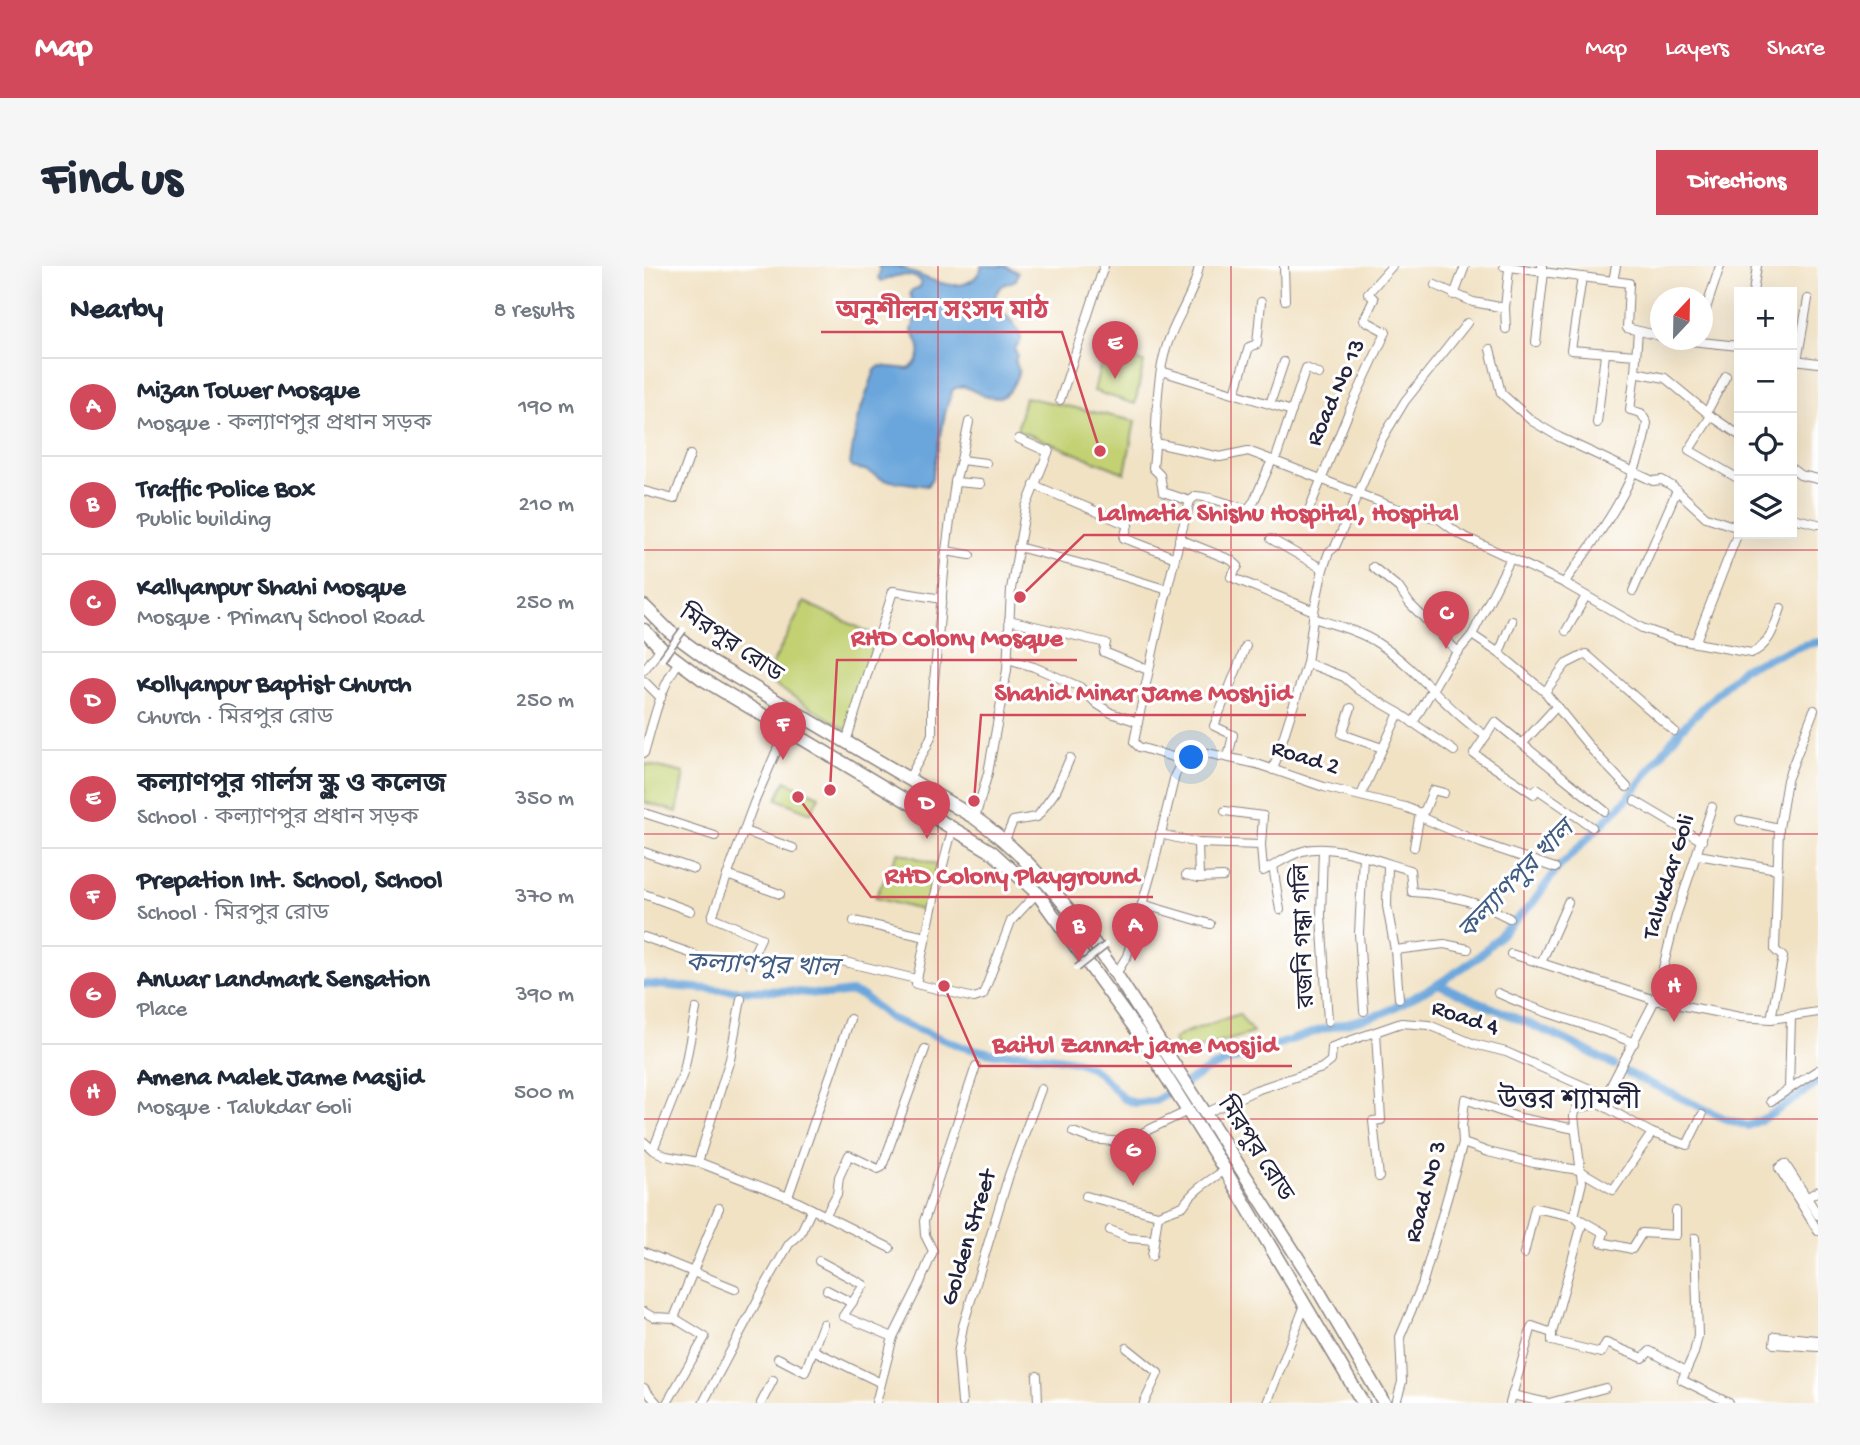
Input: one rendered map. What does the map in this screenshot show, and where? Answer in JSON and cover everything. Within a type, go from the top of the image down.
[{"type":"highway","name":"মিরপুর রোড","points":[[644,606],[691,648],[754,689],[975,818],[1023,856],[1065,903],[1116,974],[1225,1170],[1363,1403]]},
{"type":"highway","name":"মিরপুর রোড","points":[[644,630],[662,653],[701,678],[992,852],[1037,893],[1171,1072]]},
{"type":"highway","points":[[679,662],[691,648]]},
{"type":"highway","name":"মিরপুর রোড","points":[[1189,1105],[1206,1113],[1314,1283],[1384,1403]]},
{"type":"highway","points":[[1286,1274],[1301,1263]]},
{"type":"highway","points":[[1301,1299],[1314,1283]]},
{"type":"street","points":[[1060,400],[1104,266]]},
{"type":"street","points":[[1190,501],[1163,492],[1160,475],[1153,468],[1156,443],[1155,408],[1161,371],[1172,333],[1196,285],[1199,266]]},
{"type":"street","points":[[1284,266],[1285,300]]},
{"type":"street","name":"Road No 13","points":[[1320,479],[1386,332],[1364,320],[1374,299],[1368,293],[1392,266]]},
{"type":"street","points":[[1454,295],[1465,266]]},
{"type":"street","points":[[1613,281],[1616,266]]},
{"type":"street","points":[[1713,289],[1720,266]]},
{"type":"street","points":[[1754,287],[1757,266]]},
{"type":"street","points":[[1506,329],[1506,267],[1629,283],[1627,328],[1650,334]]},
{"type":"street","points":[[1536,342],[1543,270]]},
{"type":"street","points":[[1582,277],[1571,350],[1636,355]]},
{"type":"street","points":[[1435,285],[1454,295],[1488,306],[1505,308]]},
{"type":"street","points":[[1796,350],[1808,299]]},
{"type":"street","points":[[1235,393],[1249,347],[1256,344],[1261,302]]},
{"type":"street","points":[[1273,770],[1307,663],[1314,614],[1329,552],[1335,547],[1382,439],[1405,401],[1467,323]]},
{"type":"street","points":[[1563,583],[1595,540],[1643,451],[1647,423],[1640,413],[1630,410],[1637,331]]},
{"type":"street","points":[[1713,342],[1734,345]]},
{"type":"street","points":[[1490,349],[1501,393],[1532,421],[1559,438],[1606,457],[1653,481],[1662,480],[1706,517],[1734,527]]},
{"type":"street","points":[[1597,423],[1605,354]]},
{"type":"street","points":[[1797,360],[1818,363]]},
{"type":"street","points":[[1270,404],[1284,362]]},
{"type":"street","points":[[1116,974],[1127,956],[1175,775],[1183,760],[1135,745],[1148,670],[1160,630],[1173,557],[1190,501],[1196,496],[1216,498],[1238,508],[1248,509],[1274,460],[1306,368],[1320,374]]},
{"type":"street","points":[[1161,371],[1292,411]]},
{"type":"street","points":[[1635,372],[1665,379],[1734,432]]},
{"type":"street","points":[[1726,376],[1689,450],[1734,476]]},
{"type":"street","points":[[909,778],[932,734],[932,703],[946,551],[955,482],[969,422]]},
{"type":"street","points":[[975,818],[988,773],[1008,659],[1009,620],[1026,507],[1049,451],[1019,439]]},
{"type":"street","points":[[1156,443],[1220,457],[1248,451],[1395,508],[1439,519],[1459,534],[1563,583],[1642,628],[1674,639],[1751,653],[1760,650],[1768,641],[1781,608]]},
{"type":"street","points":[[644,491],[674,499],[690,455]]},
{"type":"street","points":[[961,460],[986,463]]},
{"type":"street","points":[[1797,472],[1818,479]]},
{"type":"street","points":[[1304,522],[1320,479]]},
{"type":"street","points":[[955,482],[980,484]]},
{"type":"street","points":[[1034,485],[1128,525],[1124,538],[1173,557]]},
{"type":"street","points":[[1633,591],[1677,490]]},
{"type":"street","points":[[1797,520],[1818,524]]},
{"type":"street","points":[[1179,539],[1231,560],[1238,566],[1231,577],[1379,644],[1457,715],[1486,736]]},
{"type":"street","points":[[1271,539],[1323,569]]},
{"type":"street","points":[[1696,642],[1735,539]]},
{"type":"street","points":[[1018,547],[1167,590]]},
{"type":"street","points":[[946,551],[970,555]]},
{"type":"street","points":[[1413,723],[1457,651],[1472,635],[1510,559]]},
{"type":"street","points":[[1373,567],[1399,588],[1410,604],[1457,651]]},
{"type":"street","points":[[846,742],[893,591],[942,599]]},
{"type":"street","points":[[1566,631],[1586,596]]},
{"type":"street","points":[[1009,620],[1106,643],[1104,652],[1148,670]]},
{"type":"street","points":[[1499,653],[1512,621]]},
{"type":"street","points":[[644,670],[683,630]]},
{"type":"street","points":[[1472,635],[1499,653],[1545,692],[1579,736],[1627,786]]},
{"type":"street","points":[[1228,757],[1233,734],[1214,726],[1246,646]]},
{"type":"street","points":[[1545,692],[1566,664],[1586,654],[1674,731]]},
{"type":"street","points":[[1008,659],[1080,687],[1097,704],[1111,713],[1138,722]]},
{"type":"street","points":[[644,753],[661,698],[679,662]]},
{"type":"street","points":[[1307,663],[1344,677],[1359,691],[1399,713],[1454,751]]},
{"type":"street","points":[[644,681],[661,698]]},
{"type":"street","points":[[1523,743],[1557,706]]},
{"type":"street","points":[[1351,708],[1342,734],[1382,748]]},
{"type":"street","points":[[1771,1020],[1783,957],[1776,950],[1779,828],[1787,780],[1814,710]]},
{"type":"street","points":[[1361,795],[1399,713]]},
{"type":"street","points":[[1591,827],[1537,789],[1534,794],[1474,754],[1495,722],[1605,811]]},
{"type":"street","points":[[749,964],[761,938],[712,917],[786,729]]},
{"type":"street","name":"Road 2","points":[[1183,760],[1189,749],[1228,757],[1324,787],[1361,795],[1420,813],[1425,819],[1481,843],[1555,868]]},
{"type":"street","points":[[1005,840],[1013,821],[1037,817],[1043,810],[1056,791],[1070,758]]},
{"type":"street","points":[[1414,847],[1420,813],[1433,790],[1444,793]]},
{"type":"street","points":[[1635,801],[1702,841]]},
{"type":"street","name":"Talukdar Goli","points":[[1603,1100],[1655,1000],[1676,916],[1712,807]]},
{"type":"street","points":[[1225,811],[1263,816],[1263,871],[1304,850],[1354,852],[1410,870],[1412,892],[1468,899],[1509,918]]},
{"type":"street","points":[[644,813],[715,836]]},
{"type":"street","points":[[1740,820],[1779,828]]},
{"type":"street","points":[[953,827],[916,979],[918,984],[974,998],[983,995],[1011,921],[1037,893]]},
{"type":"street","points":[[744,831],[793,848]]},
{"type":"street","points":[[1160,834],[1198,843],[1261,845]]},
{"type":"street","points":[[1198,843],[1199,878]]},
{"type":"street","name":"রজনি গন্ধা গলি","points":[[1323,850],[1321,915],[1328,1021]]},
{"type":"street","points":[[644,852],[694,869]]},
{"type":"street","points":[[1698,855],[1777,869]]},
{"type":"street","points":[[1363,856],[1359,933],[1364,1011]]},
{"type":"street","points":[[1388,865],[1387,906],[1395,950],[1399,998]]},
{"type":"street","points":[[1272,866],[1280,910]]},
{"type":"street","points":[[727,874],[780,894]]},
{"type":"street","points":[[1186,875],[1199,878],[1223,877]]},
{"type":"street","points":[[644,894],[690,911]]},
{"type":"street","points":[[1541,963],[1568,902]]},
{"type":"street","points":[[1142,904],[1210,923]]},
{"type":"street","points":[[854,921],[926,937]]},
{"type":"street","points":[[644,937],[693,954]]},
{"type":"street","points":[[1395,950],[1444,944],[1468,949]]},
{"type":"street","points":[[1077,968],[1107,945]]},
{"type":"street","points":[[1511,954],[1655,1000],[1740,1017],[1771,1020],[1818,1015]]},
{"type":"street","points":[[845,962],[916,979]]},
{"type":"street","points":[[1498,993],[1568,1021],[1594,1026],[1634,1043]]},
{"type":"street","points":[[698,1162],[730,1059],[741,999]]},
{"type":"street","points":[[653,1150],[684,1071],[696,1009]]},
{"type":"street","points":[[1789,1089],[1791,1016]]},
{"type":"street","points":[[788,1197],[850,1018]]},
{"type":"street","name":"Road 4","points":[[1206,1113],[1256,1090],[1322,1068],[1331,1061],[1332,1047],[1401,1023],[1429,1025],[1474,1044],[1506,1052],[1603,1100],[1652,1133],[1687,1145],[1702,1115]]},
{"type":"street","points":[[1377,1032],[1381,1120],[1373,1121],[1379,1177]]},
{"type":"street","points":[[825,1216],[837,1194],[839,1177],[849,1155],[878,1170],[882,1167],[925,1049]]},
{"type":"street","points":[[876,1403],[893,1337],[933,1251],[925,1235],[924,1221],[976,1066]]},
{"type":"street","points":[[1771,1101],[1818,1070]]},
{"type":"street","name":"Golden Street","points":[[962,1403],[958,1354],[963,1326],[1009,1175],[1041,1089]]},
{"type":"street","name":"Road No 3","points":[[1395,1403],[1402,1382],[1401,1337],[1422,1285],[1463,1143],[1465,1099],[1520,1118],[1575,1129]]},
{"type":"street","points":[[1574,1216],[1581,1182],[1575,1129],[1576,1109],[1603,1100]]},
{"type":"street","points":[[1073,1132],[1091,1139],[1123,1142],[1189,1105]]},
{"type":"street","points":[[1463,1143],[1534,1163],[1579,1170],[1613,1190],[1652,1133]]},
{"type":"street","points":[[644,1142],[653,1150],[669,1157],[698,1162],[788,1197],[890,1248]]},
{"type":"street","points":[[1086,1196],[1158,1215],[1183,1206],[1196,1189],[1225,1170]]},
{"type":"street","points":[[1808,1202],[1818,1191]]},
{"type":"street","points":[[1808,1202],[1818,1215]]},
{"type":"street","points":[[1808,1202],[1818,1231]]},
{"type":"street","points":[[674,1318],[719,1208]]},
{"type":"street","points":[[1524,1254],[1535,1208],[1574,1216],[1604,1233],[1601,1242],[1632,1249],[1642,1233],[1676,1235],[1676,1211]]},
{"type":"street","points":[[703,1403],[765,1286],[789,1244],[800,1234],[812,1209]]},
{"type":"street","points":[[1152,1256],[1158,1215]]},
{"type":"street","points":[[1574,1216],[1582,1224],[1552,1341],[1601,1353],[1606,1343],[1643,1357],[1650,1351],[1686,1371]]},
{"type":"street","points":[[1110,1230],[1129,1238],[1154,1240]]},
{"type":"street","points":[[1695,1238],[1698,1336],[1682,1380],[1729,1403]]},
{"type":"street","points":[[644,1252],[735,1289]]},
{"type":"street","points":[[819,1261],[864,1285],[843,1316],[893,1337]]},
{"type":"street","points":[[827,1290],[852,1303]]},
{"type":"street","points":[[1267,1403],[1301,1299]]},
{"type":"street","points":[[644,1312],[653,1317],[674,1318],[705,1337],[667,1403]]},
{"type":"street","points":[[778,1358],[806,1372],[823,1324]]},
{"type":"street","points":[[1552,1333],[1532,1326],[1511,1399],[1548,1403],[1605,1388]]},
{"type":"street","points":[[1818,1340],[1775,1336],[1774,1344],[1818,1347]]},
{"type":"street","points":[[1127,1349],[1158,1373],[1144,1403]]},
{"type":"street","points":[[813,1350],[881,1383]]},
{"type":"street","points":[[1037,1376],[1038,1403]]},
{"type":"street","points":[[761,1403],[773,1380]]},
{"type":"street","points":[[644,1388],[655,1403]]},
{"type":"street","points":[[644,1400],[655,1403]]},
{"type":"green space","points":[[1104,351],[1144,362],[1135,404],[1094,391]]},
{"type":"green space","points":[[1025,397],[1135,421],[1125,473],[1017,430]]},
{"type":"green space","points":[[804,602],[877,636],[847,730],[765,679]]},
{"type":"green space","points":[[645,764],[684,773],[677,812],[644,802]]},
{"type":"green space","points":[[785,781],[819,796],[811,813],[777,799]]},
{"type":"green space","points":[[898,852],[938,865],[925,911],[875,898]]},
{"type":"green space","points":[[1239,1014],[1253,1033],[1180,1054],[1173,1040],[1184,1033]]},
{"type":"water","points":[[878,266],[900,267],[931,280],[954,285],[965,284],[974,279],[981,266],[1005,266],[1018,272],[1016,280],[1003,285],[995,295],[1000,311],[1019,331],[1021,339],[1014,349],[1017,354],[1015,363],[1019,370],[1014,383],[1009,391],[997,398],[982,395],[963,386],[953,389],[946,409],[932,478],[927,486],[884,480],[865,470],[853,468],[850,464],[857,420],[875,370],[880,366],[909,369],[917,360],[920,351],[912,331],[916,314],[910,293],[920,287],[921,281],[906,275],[881,281],[878,278]]},
{"type":"waterway","name":"কল্যাণপুর খাল","points":[[644,984],[829,995],[851,992],[863,996],[889,1018],[963,1047],[996,1054],[1023,1053],[1076,1061],[1092,1068],[1123,1098],[1134,1103],[1155,1101],[1212,1067],[1320,1030],[1384,1013],[1438,984],[1477,958],[1532,904],[1557,869],[1628,798],[1681,729],[1743,668],[1818,642]]},
{"type":"waterway","points":[[1438,984],[1566,1040],[1614,1065]]},
{"type":"waterway","name":"কল্যাণপুর খাল","points":[[1626,1072],[1726,1119],[1748,1126],[1769,1116],[1818,1083]]},
{"type":"place","name":"কল্যাণপুর গার্লস স্কুল ও কলেজ","points":[[1115,379]]},
{"type":"place","name":"অনুশীলন সংসদ মাঠ","points":[[1100,451]]},
{"type":"place","name":"Lalmatia Shishu Hospital, Hospital","points":[[1020,597]]},
{"type":"place","name":"Kallyanpur Shahi Mosque","points":[[1446,649]]},
{"type":"place","name":"Prepation Int. School, School","points":[[783,760]]},
{"type":"place","name":"RHD Colony Mosque","points":[[830,790]]},
{"type":"place","name":"RHD Colony Playground","points":[[798,797]]},
{"type":"place","name":"Shahid Minar Jame Moshjid","points":[[974,801]]},
{"type":"place","name":"Kollyanpur Baptist Church","points":[[927,839]]},
{"type":"place","name":"Mizan Tower Mosque","points":[[1135,961]]},
{"type":"place","name":"Traffic Police Box","points":[[1079,962]]},
{"type":"place","name":"Baitul Zannat jame Mosjid","points":[[944,986]]},
{"type":"place","name":"Amena Malek Jame Masjid","points":[[1674,1022]]},
{"type":"place","name":"Anwar Landmark Sensation","points":[[1133,1186]]},
{"type":"district","name":"উত্তর শ্যামলী","points":[[1569,1102]]}]
